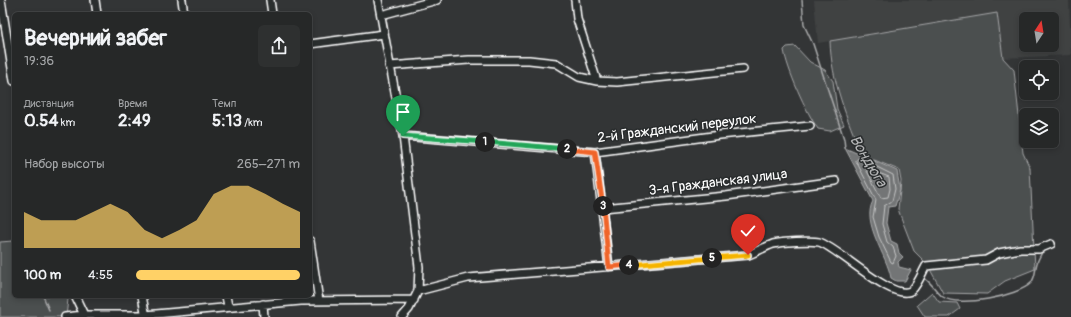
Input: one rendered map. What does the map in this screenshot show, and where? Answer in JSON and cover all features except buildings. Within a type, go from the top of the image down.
[{"type":"street","points":[[1,0],[12,69]]},
{"type":"street","points":[[94,0],[97,12]]},
{"type":"street","points":[[182,0],[184,12]]},
{"type":"street","points":[[270,0],[272,12]]},
{"type":"street","points":[[378,0],[403,136],[420,280],[418,291],[414,300],[402,317]]},
{"type":"street","points":[[381,15],[437,0]]},
{"type":"street","points":[[575,0],[577,19],[597,81]]},
{"type":"street","points":[[312,44],[384,34]]},
{"type":"street","points":[[389,66],[469,60],[529,60],[556,63],[579,77],[597,81],[617,82],[743,68]]},
{"type":"street","name":"2-й Гражданский переулок","points":[[403,136],[595,152],[720,135],[810,126]]},
{"type":"street","points":[[595,152],[609,267]]},
{"type":"street","name":"3-я Гражданская улица","points":[[603,208],[726,196],[836,180]]},
{"type":"street","points":[[418,291],[468,278],[748,255],[774,244],[818,242],[828,246],[866,274],[901,292],[907,292],[912,290],[926,266],[986,260],[998,253],[1020,249],[1038,249],[1051,244]]},
{"type":"street","points":[[312,254],[319,301]]},
{"type":"street","points":[[76,298],[84,315]]},
{"type":"street","points":[[142,298],[146,316]]},
{"type":"street","points":[[226,298],[228,306]]},
{"type":"street","points":[[65,317],[84,315],[146,316],[204,313],[228,306],[319,301],[414,300]]},
{"type":"street","points":[[263,304],[264,317]]},
{"type":"shaded area","points":[[814,0],[1069,0],[1071,55],[1003,58],[997,13],[818,43]]},
{"type":"shaded area","points":[[997,13],[1003,58],[1014,70],[1019,116],[1019,148],[1022,148],[1023,153],[1030,168],[1035,269],[1005,281],[987,294],[943,293],[927,264],[914,251],[898,209],[901,181],[899,170],[862,155],[837,85],[833,70],[830,41]]},
{"type":"shaded area","points":[[795,46],[810,62],[825,70],[833,81],[837,109],[844,125],[830,131],[818,129],[813,122],[789,68],[784,50],[787,47]]},
{"type":"shaded area","points":[[12,241],[12,298],[67,298],[66,317],[0,317],[0,242]]},
{"type":"shaded area","points":[[932,292],[939,302],[957,303],[960,309],[949,317],[925,317],[917,305]]},
{"type":"water","points":[[845,148],[897,171],[900,190],[895,206],[888,207],[886,223],[891,241],[897,244],[899,253],[903,257],[898,262],[899,267],[911,270],[905,281],[896,281],[891,278],[889,269],[872,229],[870,210],[873,201]]},
{"type":"waterway","name":"Вондюга","points":[[802,0],[804,25],[813,44],[844,139],[845,148]]},
{"type":"waterway","points":[[924,278],[943,297],[951,300],[974,301],[1002,296],[1024,288],[1033,281],[1037,262],[1042,252]]},
{"type":"waterway","points":[[44,298],[49,310]]},
{"type":"route","points":[[403,136],[562,148],[595,152],[609,267],[748,255]]}]
